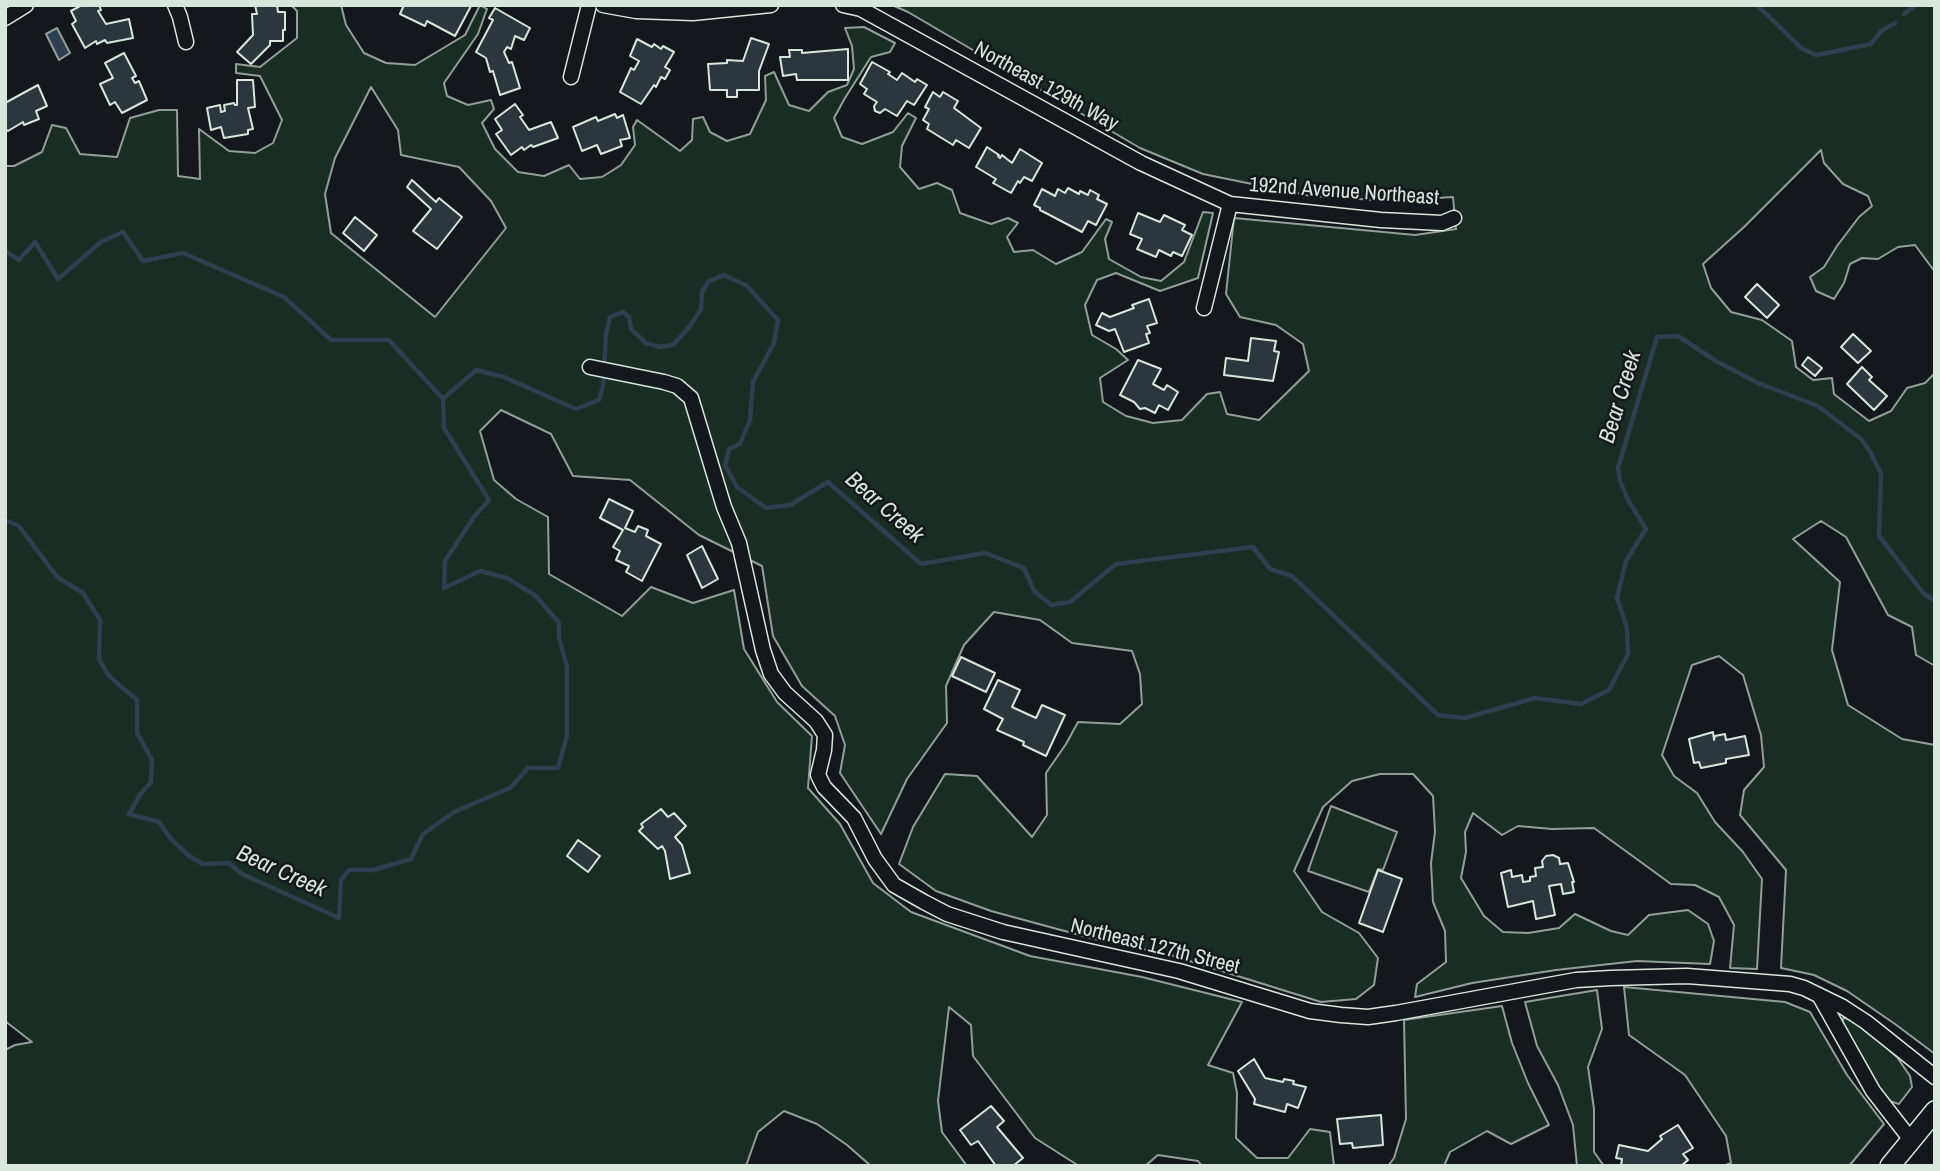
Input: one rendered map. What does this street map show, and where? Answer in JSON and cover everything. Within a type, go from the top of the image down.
[{"type":"main road","points":[[1890,1166],[1935,1111]]},
{"type":"street","points":[[5,18],[26,5]]},
{"type":"street","points":[[175,5],[186,42]]},
{"type":"street","points":[[571,76],[589,5]]},
{"type":"street","points":[[603,5],[636,11],[693,13],[771,5]]},
{"type":"street","name":"Northeast 129th Way","points":[[843,5],[861,9],[1141,163],[1230,204]]},
{"type":"street","points":[[1205,308],[1230,204]]},
{"type":"street","name":"192nd Avenue Northeast","points":[[1230,204],[1381,220],[1442,223],[1454,218]]},
{"type":"street","name":"Northeast 127th Street","points":[[590,367],[677,386],[691,398],[707,456],[739,543],[771,674],[785,693],[816,721],[825,735],[818,775],[824,787],[854,818],[876,859],[894,885],[947,914],[1003,932],[1179,971],[1310,1012],[1341,1015],[1368,1017],[1396,1013],[1576,980],[1687,976],[1768,982],[1804,988],[1843,1007],[1935,1077]]},
{"type":"street","points":[[1819,995],[1873,1091],[1911,1140]]},
{"type":"green space","points":[[291,5],[341,5],[346,25],[364,53],[386,63],[415,65],[465,35],[480,5],[487,9],[478,34],[444,83],[447,96],[468,105],[491,100],[494,109],[482,123],[495,149],[518,172],[544,176],[569,165],[580,179],[602,177],[621,165],[635,145],[633,127],[637,120],[680,151],[692,140],[693,119],[703,117],[710,132],[727,141],[750,134],[766,100],[765,76],[774,72],[789,105],[809,111],[828,92],[847,85],[854,69],[852,46],[845,28],[864,27],[895,43],[890,52],[871,57],[845,98],[834,118],[842,137],[862,144],[893,132],[908,113],[916,118],[902,146],[900,167],[919,189],[937,183],[952,190],[960,213],[991,224],[1008,218],[1018,223],[1007,237],[1014,252],[1033,250],[1056,264],[1082,252],[1106,219],[1112,222],[1105,239],[1109,259],[1141,277],[1161,281],[1184,262],[1203,212],[1213,213],[1198,278],[1160,291],[1116,273],[1097,280],[1085,305],[1092,335],[1116,349],[1128,360],[1100,378],[1103,402],[1126,416],[1153,423],[1182,420],[1207,394],[1220,392],[1227,414],[1259,420],[1309,371],[1303,344],[1276,325],[1240,317],[1226,294],[1234,218],[1415,235],[1456,229],[1453,197],[1390,201],[1311,196],[1203,174],[1140,148],[892,5],[1935,5],[1935,272],[1915,245],[1898,247],[1878,259],[1862,258],[1850,264],[1844,283],[1834,299],[1816,291],[1810,277],[1824,267],[1859,217],[1872,206],[1868,196],[1843,184],[1824,163],[1821,150],[1703,264],[1711,288],[1731,312],[1762,320],[1792,341],[1796,367],[1813,380],[1832,378],[1834,394],[1869,421],[1891,411],[1907,388],[1925,383],[1935,373],[1935,666],[1916,655],[1912,627],[1888,615],[1846,537],[1821,521],[1793,539],[1840,582],[1832,650],[1848,705],[1902,739],[1935,745],[1935,1054],[1847,991],[1814,975],[1781,968],[1786,870],[1740,815],[1744,790],[1764,767],[1761,735],[1743,675],[1719,656],[1692,665],[1662,755],[1674,776],[1697,793],[1715,822],[1743,852],[1762,879],[1757,969],[1730,968],[1734,925],[1719,897],[1695,885],[1671,884],[1594,828],[1552,829],[1518,826],[1502,835],[1473,813],[1465,832],[1466,852],[1461,878],[1484,916],[1503,932],[1528,933],[1559,928],[1575,914],[1611,931],[1628,935],[1649,915],[1688,910],[1708,924],[1714,941],[1710,964],[1637,961],[1556,970],[1472,983],[1415,997],[1417,984],[1446,962],[1445,931],[1433,902],[1433,796],[1413,774],[1380,774],[1352,781],[1323,807],[1294,871],[1322,912],[1359,933],[1378,958],[1374,985],[1356,999],[1321,1002],[1167,954],[1094,939],[991,911],[936,891],[899,864],[913,827],[945,774],[977,776],[1032,837],[1047,815],[1046,773],[1078,722],[1120,724],[1142,704],[1140,674],[1132,651],[1072,643],[1040,620],[994,612],[964,645],[946,686],[947,723],[907,779],[881,834],[840,773],[845,745],[835,716],[802,686],[773,636],[762,566],[699,535],[630,480],[573,476],[551,434],[501,410],[480,431],[494,480],[516,499],[548,517],[549,574],[622,616],[651,587],[693,603],[734,590],[744,649],[777,702],[812,736],[808,788],[840,824],[873,883],[911,912],[1030,956],[1142,977],[1242,1002],[1208,1065],[1233,1073],[1237,1093],[1236,1138],[1257,1158],[1288,1158],[1310,1129],[1330,1132],[1334,1166],[1202,1166],[1198,1161],[1158,1155],[1145,1166],[1079,1166],[1035,1138],[973,1056],[971,1025],[949,1007],[938,1101],[942,1132],[967,1166],[871,1166],[817,1124],[784,1111],[758,1132],[746,1166],[5,1166],[5,1050],[32,1042],[5,1021],[5,166],[14,166],[42,152],[52,125],[66,128],[80,154],[117,157],[130,118],[159,110],[177,110],[178,176],[200,179],[199,129],[229,151],[255,153],[273,143],[282,120],[260,76],[236,73],[236,64],[260,67],[297,38],[297,11]],"holes":[[[371,87],[398,130],[401,155],[459,167],[491,201],[506,228],[435,317],[331,233],[325,194],[335,158]]]},
{"type":"green space","points":[[1331,806],[1397,832],[1383,870],[1378,869],[1369,892],[1308,871]]},
{"type":"green space","points":[[1624,987],[1785,1002],[1810,1012],[1847,1075],[1884,1124],[1849,1166],[1723,1166],[1731,1163],[1726,1136],[1685,1075],[1629,1035]]},
{"type":"green space","points":[[1597,990],[1602,1029],[1588,1067],[1594,1109],[1594,1152],[1604,1166],[1577,1166],[1573,1125],[1558,1085],[1537,1046],[1525,1002]]},
{"type":"green space","points":[[1502,1006],[1512,1043],[1549,1125],[1511,1144],[1487,1131],[1450,1152],[1444,1166],[1388,1166],[1394,1158],[1406,1119],[1404,1020]]},
{"type":"green space","points":[[1843,1018],[1862,1026],[1897,1057],[1910,1076],[1912,1087],[1899,1104],[1889,1101],[1878,1086],[1842,1027]]},
{"type":"water","points":[[57,28],[70,53],[59,60],[46,34]]},
{"type":"building","points":[[82,5],[99,5],[101,10],[98,11],[106,24],[129,19],[133,38],[107,43],[105,40],[97,44],[96,41],[85,48],[72,24],[76,21],[71,11]]},
{"type":"building","points":[[255,5],[277,5],[278,12],[285,12],[285,30],[283,41],[270,41],[270,45],[251,64],[237,52],[253,35],[252,14],[257,14]]},
{"type":"building","points":[[404,5],[471,6],[455,36],[427,21],[425,26],[400,14]]},
{"type":"building","points":[[495,8],[530,28],[524,40],[515,36],[511,49],[507,47],[504,52],[509,63],[512,62],[520,88],[500,95],[486,58],[476,52],[493,20],[489,18]]},
{"type":"building","points":[[751,38],[769,44],[759,71],[759,90],[737,90],[737,97],[727,97],[727,90],[710,90],[708,64],[727,63],[727,60],[743,61]]},
{"type":"building","points":[[637,39],[652,47],[654,44],[661,49],[663,46],[674,52],[665,67],[670,70],[665,79],[661,77],[641,104],[620,92],[631,68],[634,70],[639,61],[630,56]]},
{"type":"building","points":[[848,49],[848,80],[797,80],[796,74],[783,76],[780,57],[790,57],[789,50],[802,50],[802,53]]},
{"type":"building","points":[[124,53],[136,76],[132,78],[135,83],[139,81],[147,100],[122,113],[115,102],[110,105],[100,84],[113,78],[105,63]]},
{"type":"building","points":[[872,62],[890,72],[888,74],[897,80],[902,73],[915,82],[917,79],[927,85],[914,105],[907,101],[897,116],[885,109],[880,113],[875,111],[877,102],[864,94],[867,89],[860,84]]},
{"type":"building","points":[[237,80],[253,80],[255,107],[248,108],[253,129],[248,130],[248,134],[224,138],[221,127],[211,130],[207,108],[220,105],[221,112],[225,111],[224,105],[237,105]]},
{"type":"building","points":[[38,85],[47,106],[36,111],[39,119],[24,125],[23,122],[8,131],[5,129],[5,103]]},
{"type":"building","points":[[933,92],[940,97],[943,92],[958,101],[954,108],[981,128],[969,148],[956,140],[953,145],[927,129],[929,124],[923,120],[929,109],[925,107]]},
{"type":"building","points":[[515,104],[529,130],[551,122],[558,138],[533,147],[531,145],[524,150],[522,147],[511,155],[496,134],[502,130],[495,119]]},
{"type":"building","points":[[615,114],[617,118],[623,115],[630,138],[620,140],[622,146],[601,154],[597,145],[582,151],[573,127],[596,117],[598,121]]},
{"type":"building","points":[[987,147],[1000,158],[1002,155],[1012,163],[1020,149],[1042,163],[1032,181],[1024,177],[1020,183],[1018,181],[1011,193],[993,183],[996,179],[976,167]]},
{"type":"building","points":[[412,180],[436,202],[439,198],[462,217],[437,249],[413,231],[431,209],[407,187]]},
{"type":"building","points":[[1068,188],[1088,195],[1090,190],[1099,195],[1097,199],[1107,204],[1096,225],[1088,221],[1082,232],[1034,205],[1042,189],[1055,196],[1058,189],[1065,193]]},
{"type":"building","points":[[1138,213],[1160,222],[1164,215],[1185,225],[1182,230],[1192,235],[1182,256],[1173,252],[1171,256],[1159,250],[1156,257],[1137,249],[1142,239],[1130,234]]},
{"type":"building","points":[[355,217],[377,235],[364,251],[343,233]]},
{"type":"building","points":[[1757,284],[1779,305],[1767,318],[1745,297]]},
{"type":"building","points":[[1149,299],[1157,323],[1147,326],[1150,333],[1146,334],[1149,343],[1124,352],[1115,329],[1109,331],[1096,325],[1102,313],[1110,317]]},
{"type":"building","points":[[1853,334],[1871,351],[1858,363],[1841,347]]},
{"type":"building","points":[[1251,338],[1276,341],[1274,351],[1279,352],[1273,381],[1224,375],[1226,358],[1248,361]]},
{"type":"building","points":[[1808,357],[1822,368],[1815,376],[1802,365]]},
{"type":"building","points":[[1138,360],[1161,369],[1153,384],[1164,390],[1167,385],[1178,392],[1168,410],[1159,405],[1155,413],[1145,408],[1140,409],[1134,402],[1120,395]]},
{"type":"building","points":[[1862,367],[1872,377],[1869,380],[1887,396],[1874,410],[1847,384]]},
{"type":"building","points":[[609,499],[633,511],[625,528],[635,532],[638,526],[648,530],[646,536],[661,544],[642,581],[626,572],[629,566],[616,560],[620,551],[613,547],[623,530],[600,518]]},
{"type":"building","points":[[702,546],[718,579],[702,588],[687,555]]},
{"type":"building","points":[[961,657],[995,673],[986,692],[952,676]]},
{"type":"building","points":[[998,680],[1020,690],[1012,707],[1036,718],[1042,705],[1065,715],[1046,756],[997,730],[1003,719],[984,709]]},
{"type":"building","points":[[1713,732],[1714,740],[1715,736],[1725,734],[1726,740],[1745,736],[1749,755],[1726,759],[1726,763],[1701,768],[1699,762],[1694,763],[1689,739]]},
{"type":"building","points":[[661,809],[668,817],[674,813],[686,826],[675,837],[682,845],[690,873],[670,879],[662,846],[658,849],[639,831],[643,827],[641,824]]},
{"type":"building","points":[[578,840],[600,856],[588,872],[567,856]]},
{"type":"building","points":[[1546,856],[1559,858],[1560,864],[1568,863],[1574,882],[1574,892],[1563,894],[1561,884],[1549,886],[1555,915],[1536,919],[1533,901],[1508,907],[1501,873],[1511,870],[1512,877],[1522,875],[1523,882],[1530,881],[1530,877],[1536,876],[1535,868],[1543,867],[1542,861]]},
{"type":"building","points":[[1378,870],[1402,879],[1383,932],[1359,923]]},
{"type":"building","points":[[1254,1059],[1265,1078],[1283,1082],[1284,1079],[1294,1081],[1293,1084],[1306,1087],[1298,1108],[1287,1104],[1285,1112],[1254,1104],[1255,1099],[1238,1071]]},
{"type":"building","points":[[991,1106],[1004,1121],[997,1127],[1023,1158],[1013,1166],[996,1166],[978,1141],[971,1145],[960,1130]]},
{"type":"building","points":[[1381,1115],[1383,1145],[1353,1148],[1352,1143],[1340,1144],[1337,1119]]},
{"type":"building","points":[[1678,1125],[1693,1148],[1683,1154],[1688,1160],[1681,1166],[1621,1166],[1622,1159],[1616,1158],[1619,1145],[1648,1151],[1662,1139],[1660,1136]]},
{"type":"waterway","points":[[1757,5],[1801,48],[1816,55],[1871,44],[1881,31],[1895,23]]},
{"type":"waterway","points":[[1904,14],[1916,5]]},
{"type":"waterway","points":[[5,251],[19,260],[35,242],[58,279],[101,242],[123,232],[143,261],[183,253],[284,297],[331,340],[389,340],[443,399]]},
{"type":"waterway","name":"Bear Creek","points":[[5,520],[19,526],[57,577],[83,593],[100,620],[99,659],[109,676],[137,700],[137,733],[152,760],[151,782],[129,814],[159,822],[170,838],[189,856],[203,864],[229,863],[242,874],[339,918],[341,880],[349,870],[373,870],[411,859],[423,834],[454,812],[510,788],[528,768],[558,768],[567,736],[567,667],[559,638],[559,623],[536,596],[507,578],[480,571],[444,588],[445,561],[474,517],[489,500],[444,428],[443,399],[476,370],[504,377],[576,409],[599,400],[603,386],[606,334],[610,317],[623,312],[629,317],[631,329],[646,343],[660,347],[673,345],[701,309],[702,292],[709,281],[724,275],[747,286],[778,320],[774,343],[753,382],[750,420],[740,444],[729,449],[725,465],[737,487],[766,508],[790,505],[828,482],[921,564],[985,553],[1024,568],[1034,591],[1051,605],[1070,602],[1116,564],[1253,547],[1270,569],[1292,576],[1438,715],[1465,718],[1535,698],[1581,704],[1609,690],[1628,654],[1627,628],[1617,598],[1626,561],[1646,529],[1628,500],[1618,468],[1657,337],[1678,336],[1716,361],[1758,383],[1818,406],[1861,439],[1881,474],[1879,536],[1924,594],[1935,601]]}]
